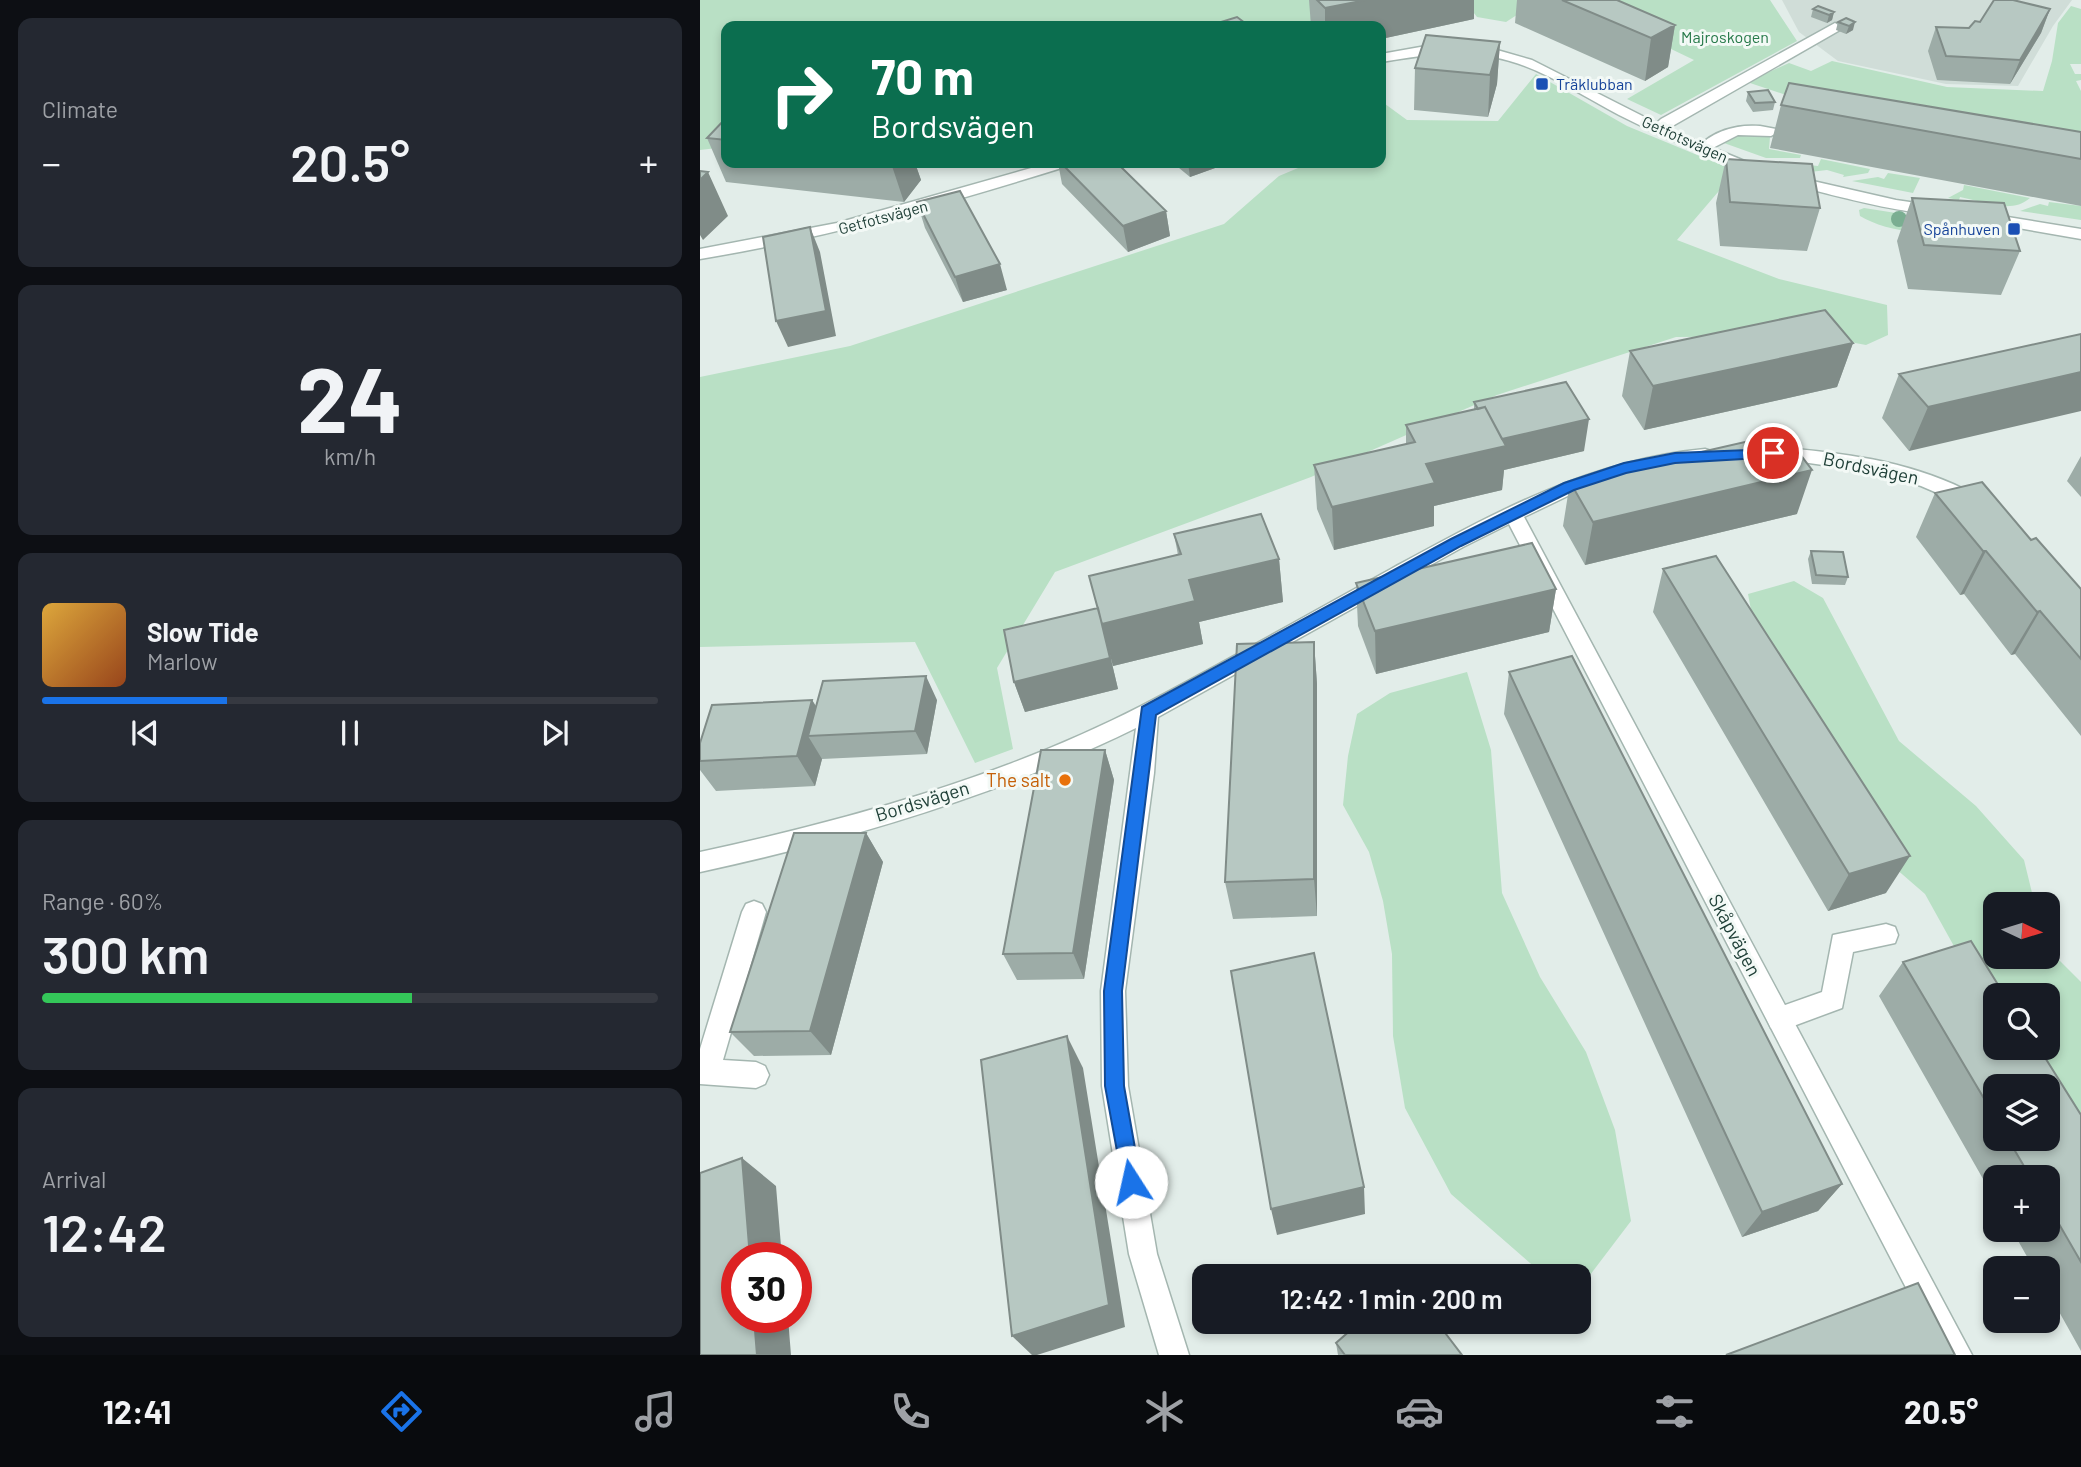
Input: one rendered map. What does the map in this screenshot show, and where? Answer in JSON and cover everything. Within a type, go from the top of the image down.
[{"type":"street","points":[[1657,129],[1665,121],[1835,27]]},
{"type":"street","name":"Getfotsvägen","points":[[1386,57],[1431,48],[1503,53],[1541,66],[1657,129],[1703,149],[1806,186],[1947,213]]},
{"type":"street","points":[[1703,149],[1726,133],[1744,128],[1771,132]]},
{"type":"street","name":"Getfotsvägen","points":[[700,254],[769,244],[842,228],[1046,168]]},
{"type":"street","points":[[1973,217],[2081,234]]},
{"type":"street","name":"Bordsvägen","points":[[700,862],[793,842],[992,780],[1079,746],[1148,712],[1456,542],[1569,487],[1624,468],[1675,458],[1724,454]]},
{"type":"street","name":"Bordsvägen","points":[[1748,454],[1819,456],[1880,465],[1918,475],[1991,511]]},
{"type":"street","name":"Skåpvägen","points":[[1513,514],[1957,1355]]},
{"type":"street","points":[[1148,712],[1113,991],[1115,1086],[1143,1254],[1174,1355]]},
{"type":"street","points":[[754,912],[703,1071],[755,1075]]},
{"type":"street","points":[[1780,1019],[1833,1000],[1842,943],[1886,935]]},
{"type":"shaded area","points":[[1782,0],[2072,0],[2053,26],[2018,86],[1946,84],[1838,61],[1799,32]]},
{"type":"green space","points":[[700,0],[1427,0],[1336,21],[721,21],[721,148],[700,150]]},
{"type":"green space","points":[[1464,0],[1540,0],[1506,22],[1477,17]]},
{"type":"green space","name":"Majroskogen","points":[[1562,0],[1770,0],[1797,41],[1661,115],[1627,99],[1694,60],[1575,3]]},
{"type":"green space","points":[[2071,6],[2081,9],[2081,64],[2070,64],[2075,74],[2081,74],[2081,80],[2076,81],[2081,91],[2081,164],[1798,99],[1747,82],[1789,63],[1811,71],[1832,61],[1947,87],[2043,91],[2052,61],[2058,23]]},
{"type":"green space","points":[[1536,74],[1627,126],[1736,171],[1677,240],[1779,279],[1887,305],[1888,335],[1866,345],[1818,336],[1676,337],[1497,395],[1311,477],[1055,572],[997,668],[1013,749],[975,763],[915,642],[700,647],[700,377],[850,346],[1224,224],[1279,176],[1298,168],[1386,168],[1386,105],[1407,120],[1498,121]]},
{"type":"green space","points":[[1749,133],[1770,137],[1769,149],[1801,155],[1800,158],[1766,158],[1724,143],[1729,138]]},
{"type":"green space","points":[[1821,159],[1870,169],[1868,173],[1843,177],[1844,175],[1827,170],[1810,172],[1777,162],[1818,166]]},
{"type":"green space","points":[[1888,173],[1920,178],[1913,193],[1852,181],[1878,177],[1884,179]]},
{"type":"green space","points":[[1964,185],[2030,198],[2014,206],[2005,206],[1960,197],[1959,200],[1948,198],[1963,190]]},
{"type":"green space","points":[[2049,202],[2081,206],[2081,220],[2020,211],[2040,204],[2048,206]]},
{"type":"green space","points":[[1864,208],[1947,221],[1920,231],[1897,230],[1860,216],[1859,210]]},
{"type":"green space","points":[[1794,581],[1823,598],[1899,741],[1976,806],[2024,860],[2032,892],[1983,892],[1983,970],[2060,970],[2060,961],[2081,982],[2081,1161],[2060,1114],[2060,1074],[2035,1074],[2022,1060],[2060,1060],[2060,983],[1983,983],[1983,998],[1925,894],[1895,868],[1754,626],[1748,594]]},
{"type":"green space","points":[[1467,672],[1491,750],[1502,893],[1540,977],[1586,1052],[1615,1130],[1631,1221],[1591,1274],[1591,1264],[1531,1264],[1451,1194],[1405,1108],[1393,1036],[1392,954],[1383,901],[1369,852],[1343,805],[1348,756],[1357,714],[1390,693]]},
{"type":"building","points":[[1317,0],[1366,0],[1325,8]]},
{"type":"building","points":[[1562,0],[1617,0],[1675,25],[1651,38]]},
{"type":"building","points":[[1994,0],[2013,0],[2050,9],[2020,60],[1946,56],[1936,27],[1969,28],[1975,21],[1980,22]]},
{"type":"building","points":[[1818,6],[1834,12],[1829,15],[1813,9]]},
{"type":"building","points":[[1237,17],[1242,21],[1224,21]]},
{"type":"building","points":[[1846,18],[1855,22],[1849,26],[1838,22]]},
{"type":"building","points":[[1426,35],[1500,42],[1490,75],[1415,68]]},
{"type":"building","points":[[1789,83],[2081,132],[2081,159],[1781,105]]},
{"type":"building","points":[[1768,90],[1775,102],[1755,103],[1748,92]]},
{"type":"building","points":[[721,123],[721,139],[707,138]]},
{"type":"building","points":[[1726,159],[1812,164],[1820,208],[1730,202]]},
{"type":"building","points":[[1066,168],[1122,168],[1166,211],[1123,226]]},
{"type":"building","points":[[700,171],[708,172],[700,180]]},
{"type":"building","points":[[960,191],[1000,264],[955,277],[917,202]]},
{"type":"building","points":[[1912,198],[2004,203],[2020,251],[1924,245]]},
{"type":"building","points":[[810,227],[826,311],[776,321],[763,237]]},
{"type":"building","points":[[1825,310],[1853,343],[1653,386],[1630,351]]},
{"type":"building","points":[[2081,334],[2081,372],[1928,407],[1899,374]]},
{"type":"building","points":[[1566,382],[1589,419],[1502,439],[1485,407],[1478,409],[1474,402]]},
{"type":"building","points":[[1485,407],[1506,446],[1426,464],[1435,483],[1332,507],[1314,465],[1415,442],[1406,425]]},
{"type":"building","points":[[1784,433],[1812,470],[1593,522],[1570,482]]},
{"type":"building","points":[[1982,482],[2031,540],[2036,538],[2081,589],[2081,659],[1986,551],[1983,551],[1935,493]]},
{"type":"building","points":[[1261,514],[1279,559],[1189,580],[1195,601],[1102,624],[1089,576],[1181,554],[1174,534]]},
{"type":"building","points":[[1532,543],[1556,589],[1375,631],[1356,583]]},
{"type":"building","points":[[1811,551],[1843,552],[1848,577],[1816,575]]},
{"type":"building","points":[[1716,556],[1910,856],[1849,874],[1663,569]]},
{"type":"building","points":[[1098,608],[1110,658],[1014,682],[1004,630]]},
{"type":"building","points":[[1314,642],[1314,879],[1225,882],[1237,644]]},
{"type":"building","points":[[1572,656],[1842,1184],[1762,1212],[1509,672]]},
{"type":"building","points":[[926,676],[915,731],[808,736],[823,681]]},
{"type":"building","points":[[812,700],[797,756],[700,761],[700,743],[712,705]]},
{"type":"building","points":[[1041,750],[1105,750],[1073,953],[1003,954]]},
{"type":"building","points":[[794,833],[866,833],[810,1031],[730,1032]]},
{"type":"building","points":[[1971,941],[1983,960],[1983,970],[1989,970],[1997,983],[1983,983],[1983,1060],[2047,1060],[2055,1074],[1983,1074],[1983,1097],[1903,962]]},
{"type":"building","points":[[1314,953],[1364,1187],[1271,1209],[1231,971]]},
{"type":"building","points":[[1067,1036],[1109,1305],[1012,1336],[981,1060]]},
{"type":"building","points":[[2060,1082],[2081,1115],[2081,1262],[2060,1226],[2060,1165],[2023,1165],[2015,1151],[2060,1151]]},
{"type":"building","points":[[742,1158],[749,1242],[721,1242],[721,1333],[755,1333],[757,1355],[700,1355],[700,1173]]},
{"type":"building","points":[[1918,1283],[1955,1355],[1726,1355]]},
{"type":"building","points":[[1346,1334],[1446,1334],[1462,1355],[1345,1355],[1336,1343]]},
{"type":"place","name":"Träklubban","points":[[1542,84]]},
{"type":"place","name":"Spånhuven","points":[[2014,229]]},
{"type":"place","name":"The salt","points":[[1065,780]]},
{"type":"route","points":[[1131,1182],[1115,1086],[1113,991],[1143,773],[1148,712],[1456,542],[1569,487],[1624,468],[1675,458],[1773,453]]}]
